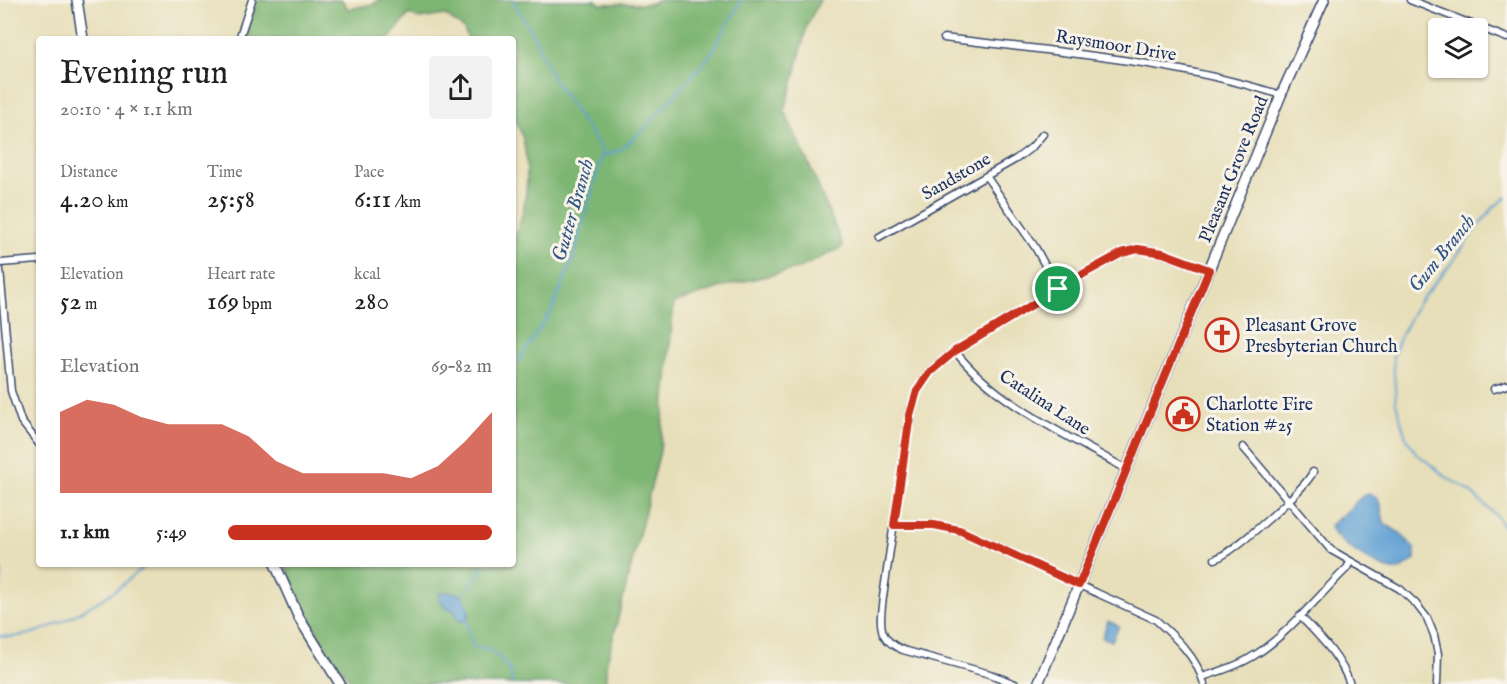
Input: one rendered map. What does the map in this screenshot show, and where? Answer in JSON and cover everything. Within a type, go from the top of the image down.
[{"type":"street","points":[[77,0],[83,36]]},
{"type":"street","points":[[240,36],[252,0]]},
{"type":"street","name":"Pleasant Grove Road","points":[[1038,684],[1281,95],[1324,0]]},
{"type":"street","points":[[1410,0],[1507,38]]},
{"type":"street","name":"Raysmoor Drive","points":[[944,38],[1114,57],[1220,79],[1281,95]]},
{"type":"street","name":"Sandstone","points":[[879,237],[1016,159],[1032,147],[1043,134]]},
{"type":"street","points":[[986,176],[1035,247],[1058,289]]},
{"type":"street","points":[[1015,684],[990,674],[903,650],[893,646],[882,632],[880,620],[906,433],[914,400],[922,381],[955,351],[1122,253],[1138,249],[1163,253],[1209,270]]},
{"type":"street","points":[[0,263],[36,260]]},
{"type":"street","points":[[0,270],[11,391],[21,421],[36,440]]},
{"type":"street","name":"Catalina Lane","points":[[955,351],[976,374],[1010,401],[1126,469]]},
{"type":"street","points":[[1494,389],[1507,385]]},
{"type":"street","points":[[1243,447],[1330,550],[1400,590],[1416,604],[1427,618],[1434,635],[1438,654],[1437,684]]},
{"type":"street","points":[[1215,559],[1226,555],[1288,501],[1313,472]]},
{"type":"street","points":[[894,525],[934,525],[959,530],[1156,620],[1188,652],[1203,681],[1261,651],[1300,616],[1347,568],[1350,562]]},
{"type":"street","points":[[276,567],[299,618],[340,684]]},
{"type":"street","points":[[1300,616],[1335,653],[1350,684]]},
{"type":"green space","points":[[258,0],[342,0],[348,9],[374,4],[378,0],[596,0],[600,4],[650,4],[657,0],[820,0],[807,25],[784,110],[843,247],[797,269],[728,285],[674,303],[660,451],[606,666],[606,684],[353,684],[323,642],[286,567],[516,567],[516,232],[525,203],[527,177],[523,139],[516,119],[516,36],[467,36],[464,29],[445,15],[419,19],[409,14],[391,36],[245,36]]},
{"type":"water","points":[[1368,493],[1379,501],[1385,524],[1400,533],[1415,549],[1415,559],[1403,568],[1387,569],[1368,560],[1347,546],[1330,526]]},
{"type":"water","points":[[452,592],[463,596],[469,611],[467,621],[459,621],[454,610],[446,608],[439,600],[440,593]]},
{"type":"water","points":[[1108,621],[1119,626],[1112,641],[1102,637]]},
{"type":"waterway","name":"Gutter Branch","points":[[513,0],[534,36],[553,79],[603,151],[573,259],[552,310],[516,363]]},
{"type":"waterway","points":[[602,157],[620,150],[644,129],[708,58],[742,0]]},
{"type":"waterway","name":"Gum Branch","points":[[1507,197],[1494,207],[1418,303],[1401,335],[1393,357],[1396,403],[1405,435],[1416,453],[1449,479],[1467,489],[1497,516],[1507,534]]},
{"type":"waterway","points":[[0,566],[2,574],[0,592]]},
{"type":"waterway","name":"Gutter Branch","points":[[0,636],[14,637],[29,634],[60,622],[116,590],[144,567]]},
{"type":"waterway","points":[[462,597],[483,567]]},
{"type":"waterway","points":[[466,619],[472,644],[476,648],[487,648],[500,658],[510,670],[513,684]]},
{"type":"place","name":"Pleasant Grove Presbyterian Church","points":[[1222,335]]},
{"type":"place","name":"Charlotte Fire Station #25","points":[[1183,414]]},
{"type":"route","points":[[1130,250],[1151,250],[1163,253],[1209,270],[1079,585],[959,530],[927,524],[894,525],[906,433],[914,400],[922,381],[939,363],[955,351],[1058,289],[1130,250]]}]
